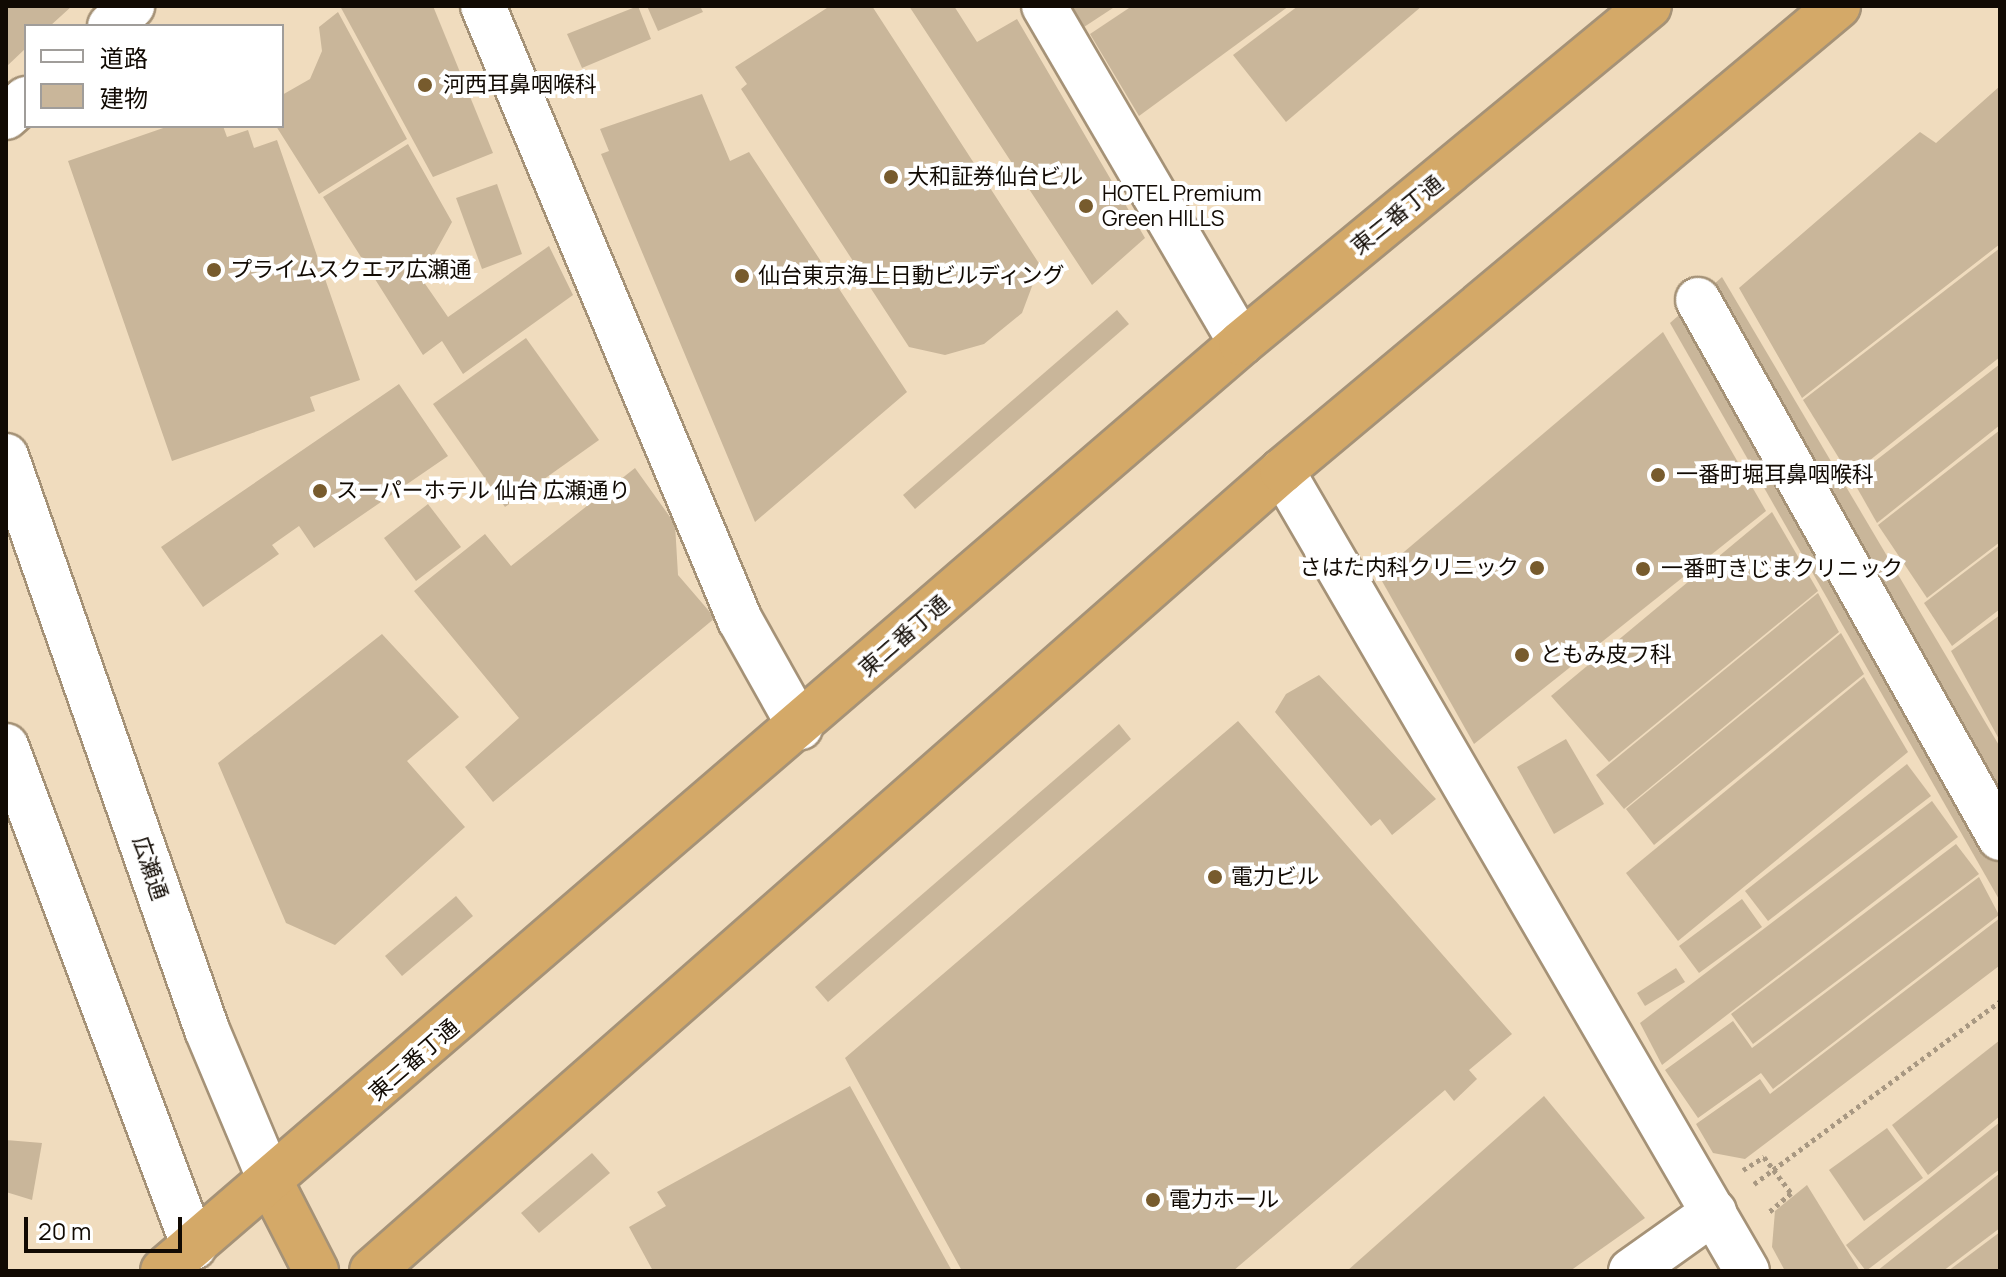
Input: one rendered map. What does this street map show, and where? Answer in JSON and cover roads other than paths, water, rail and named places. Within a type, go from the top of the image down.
[{"type":"highway","name":"東二番丁通","points":[[188,1263],[272,1185],[1241,343],[1649,6]]},
{"type":"highway","points":[[372,1271],[1282,471],[1838,6]]},
{"type":"highway","name":"広瀬通","points":[[272,1185],[316,1271]]},
{"type":"street","points":[[112,24],[132,6]]},
{"type":"street","points":[[483,6],[740,620],[800,727]]},
{"type":"street","points":[[1044,6],[1241,343]]},
{"type":"street","points":[[6,117],[24,101]]},
{"type":"street","points":[[1698,300],[2000,838]]},
{"type":"street","name":"広瀬通","points":[[6,456],[207,1030],[272,1185]]},
{"type":"street","points":[[1282,471],[1724,1194],[1747,1271]]},
{"type":"street","points":[[6,746],[188,1263]]},
{"type":"street","points":[[1631,1271],[1724,1194]]},
{"type":"place","name":"河西耳鼻咽喉科","points":[[425,85]]},
{"type":"place","name":"大和証券仙台ビル","points":[[891,177]]},
{"type":"place","name":"HOTEL Premium Green HILLS","points":[[1086,206]]},
{"type":"place","name":"プライムスクエア広瀬通","points":[[214,270]]},
{"type":"place","name":"仙台東京海上日動ビルディング","points":[[742,276]]},
{"type":"place","name":"一番町堀耳鼻咽喉科","points":[[1658,475]]},
{"type":"place","name":"スーパーホテル 仙台 広瀬通り","points":[[320,491]]},
{"type":"place","name":"さはた内科クリニック","points":[[1537,568]]},
{"type":"place","name":"一番町きじまクリニック","points":[[1643,569]]},
{"type":"place","name":"ともみ皮フ科","points":[[1522,655]]},
{"type":"place","name":"電力ビル","points":[[1215,877]]},
{"type":"place","name":"電力ホール","points":[[1153,1200]]}]
